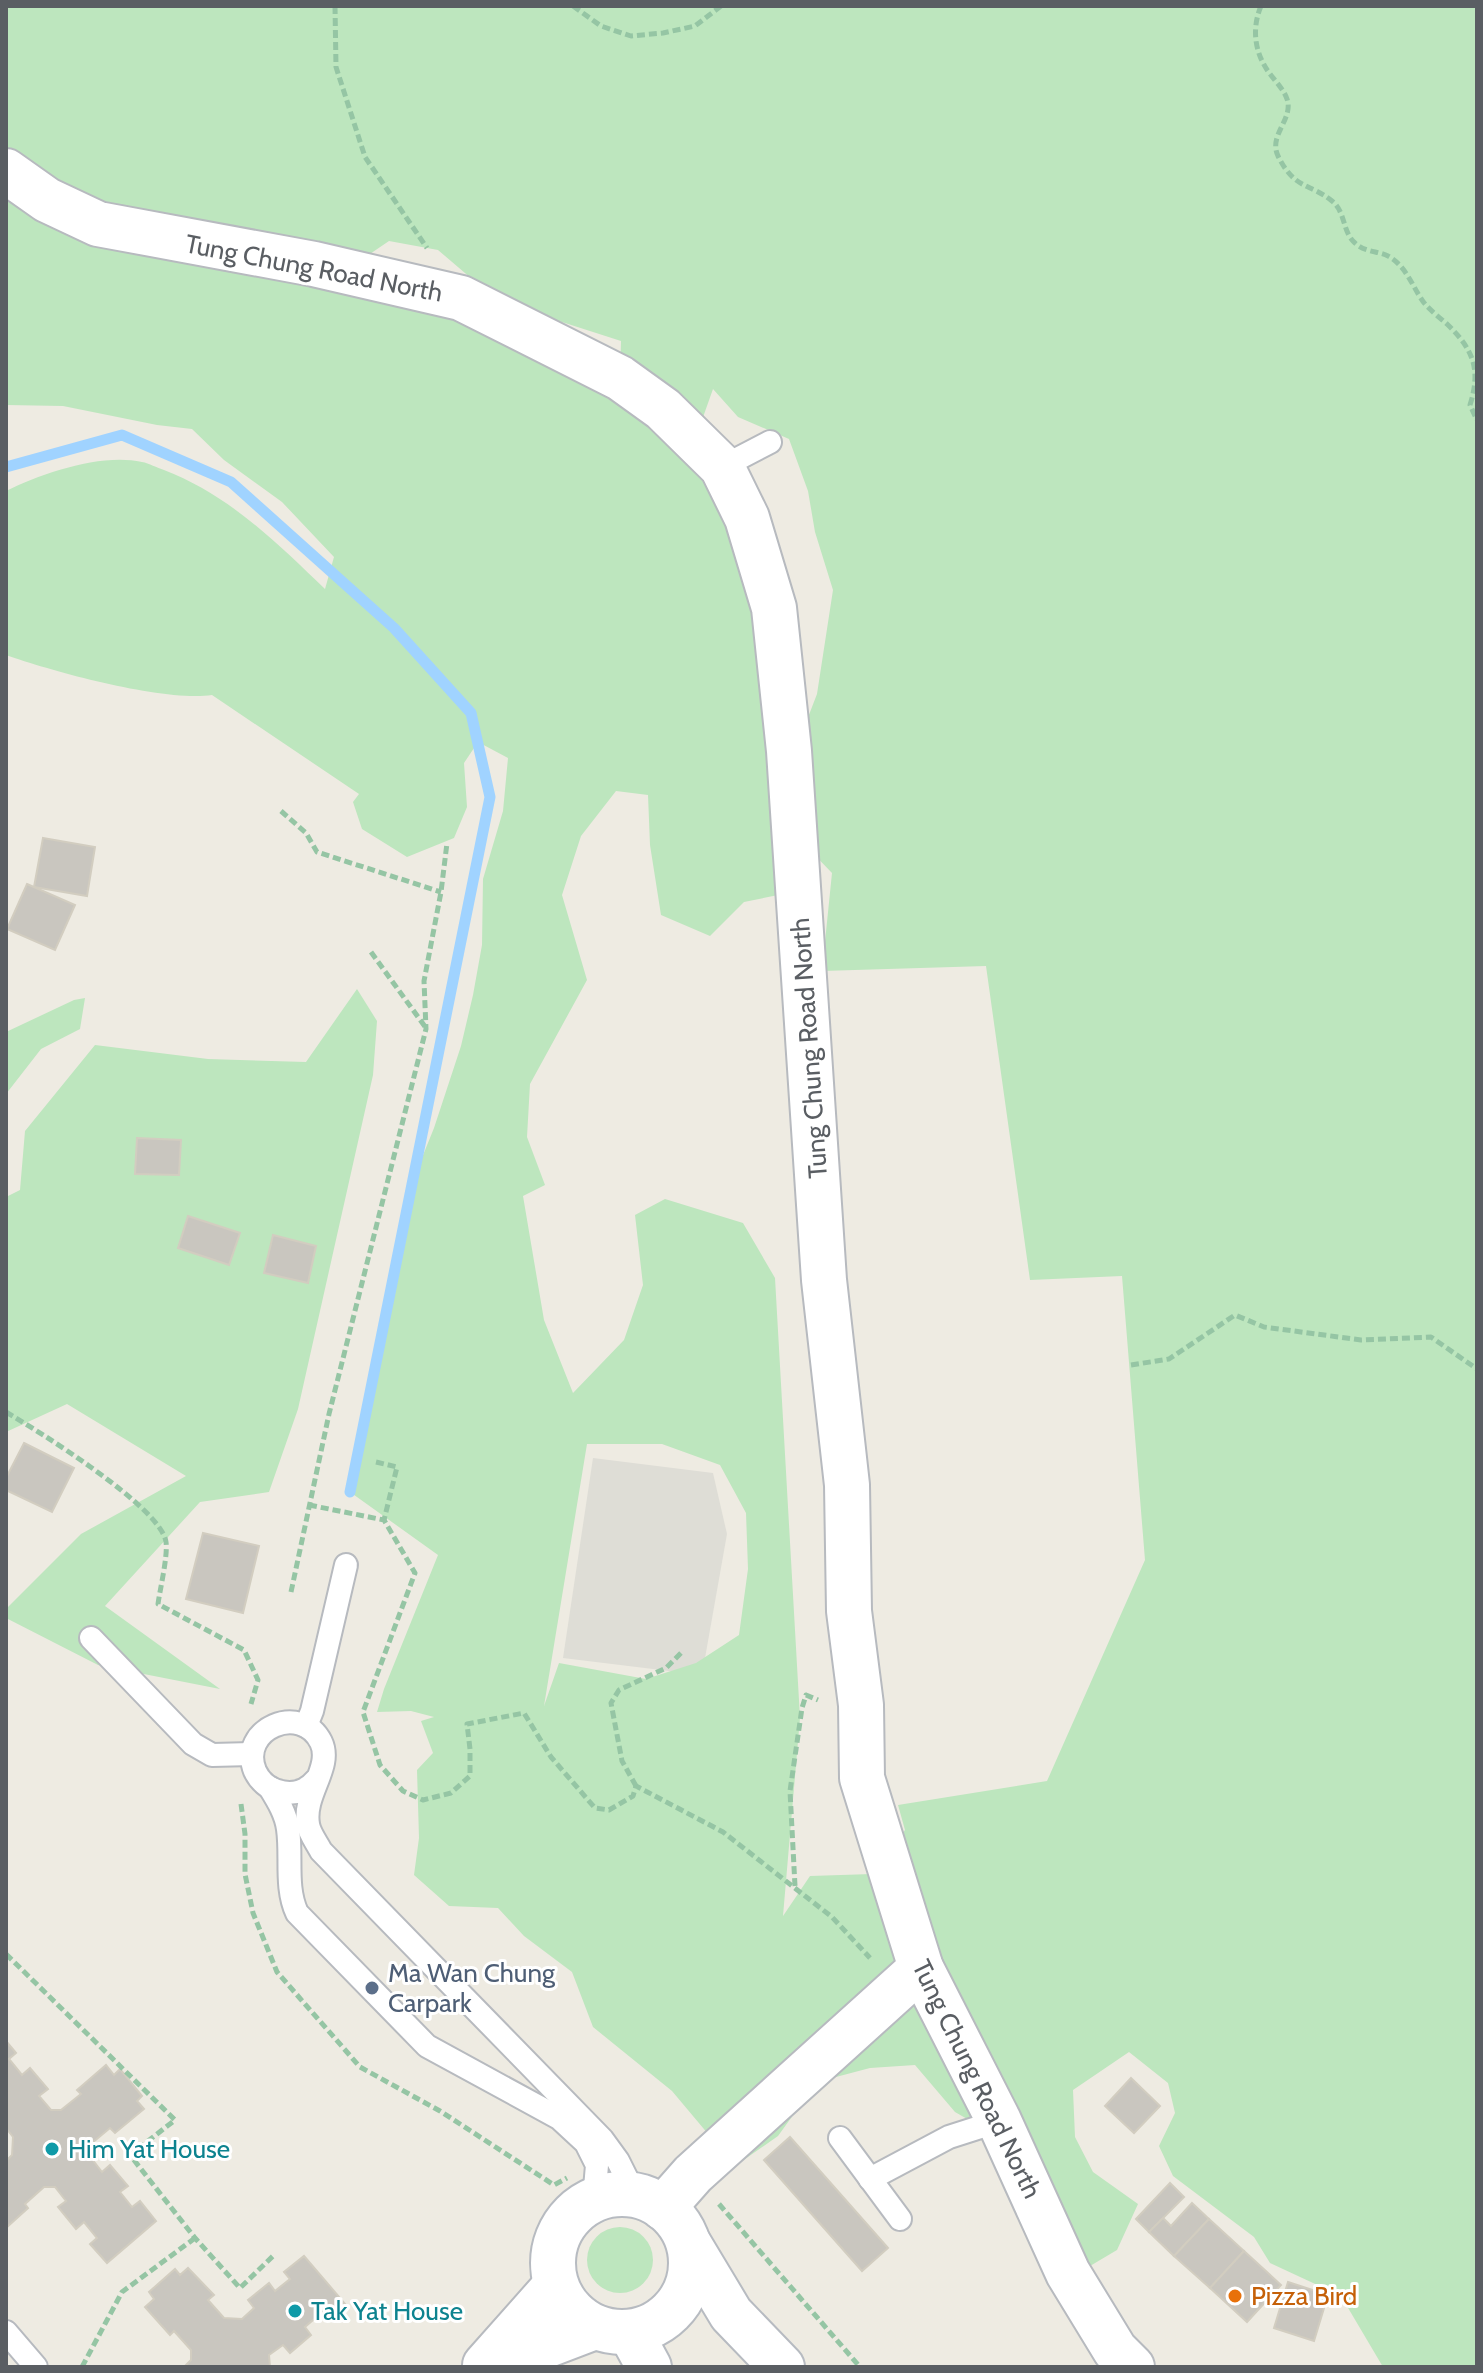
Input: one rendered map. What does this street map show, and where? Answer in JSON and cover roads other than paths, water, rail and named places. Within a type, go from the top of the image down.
[{"type":"street","name":"Tung Chung Road North","points":[[6,171],[47,200],[98,224],[314,264],[461,298],[620,378],[663,409],[722,467],[747,518],[774,608],[790,767],[824,1280],[847,1485],[849,1611],[861,1705],[862,1778],[921,1968],[999,2121],[1068,2273],[1115,2350],[1132,2367]]},
{"type":"street","points":[[625,2342],[580,2318],[566,2304],[556,2285],[554,2255],[563,2226],[577,2211],[631,2201],[693,2174],[921,1968]]},
{"type":"street","points":[[631,2201],[681,2226],[731,2314],[782,2367]]},
{"type":"street","points":[[490,2367],[625,2342],[653,2325],[673,2311],[686,2291],[692,2268],[689,2244]]},
{"type":"street","points":[[483,2367],[556,2285]]},
{"type":"lane","points":[[722,467],[770,442]]},
{"type":"lane","points":[[306,1726],[346,1565]]},
{"type":"lane","points":[[91,1638],[193,1744],[212,1755],[252,1754]]},
{"type":"lane","points":[[282,1722],[306,1726],[321,1742],[323,1765],[308,1804],[308,1826],[321,1851],[602,2139],[618,2161],[631,2201],[597,2165],[586,2143],[559,2118],[427,2046],[297,1913],[291,1899],[288,1827],[282,1808],[253,1766],[255,1743],[271,1726],[282,1722]]},
{"type":"lane","points":[[270,1788],[289,1793],[301,1791],[316,1780]]},
{"type":"lane","points":[[870,2179],[949,2137],[999,2121]]},
{"type":"lane","points":[[840,2138],[900,2219]]},
{"type":"lane","points":[[6,2332],[36,2367]]},
{"type":"waterway","points":[[6,467],[122,435],[231,482],[394,628],[471,713],[490,797],[350,1492]]},
{"type":"place","name":"Ma Wan Chung Carpark","points":[[372,1988]]},
{"type":"place","name":"Him Yat House","points":[[52,2149]]},
{"type":"place","name":"Pizza Bird","points":[[1235,2296]]},
{"type":"place","name":"Tak Yat House","points":[[295,2311]]}]
